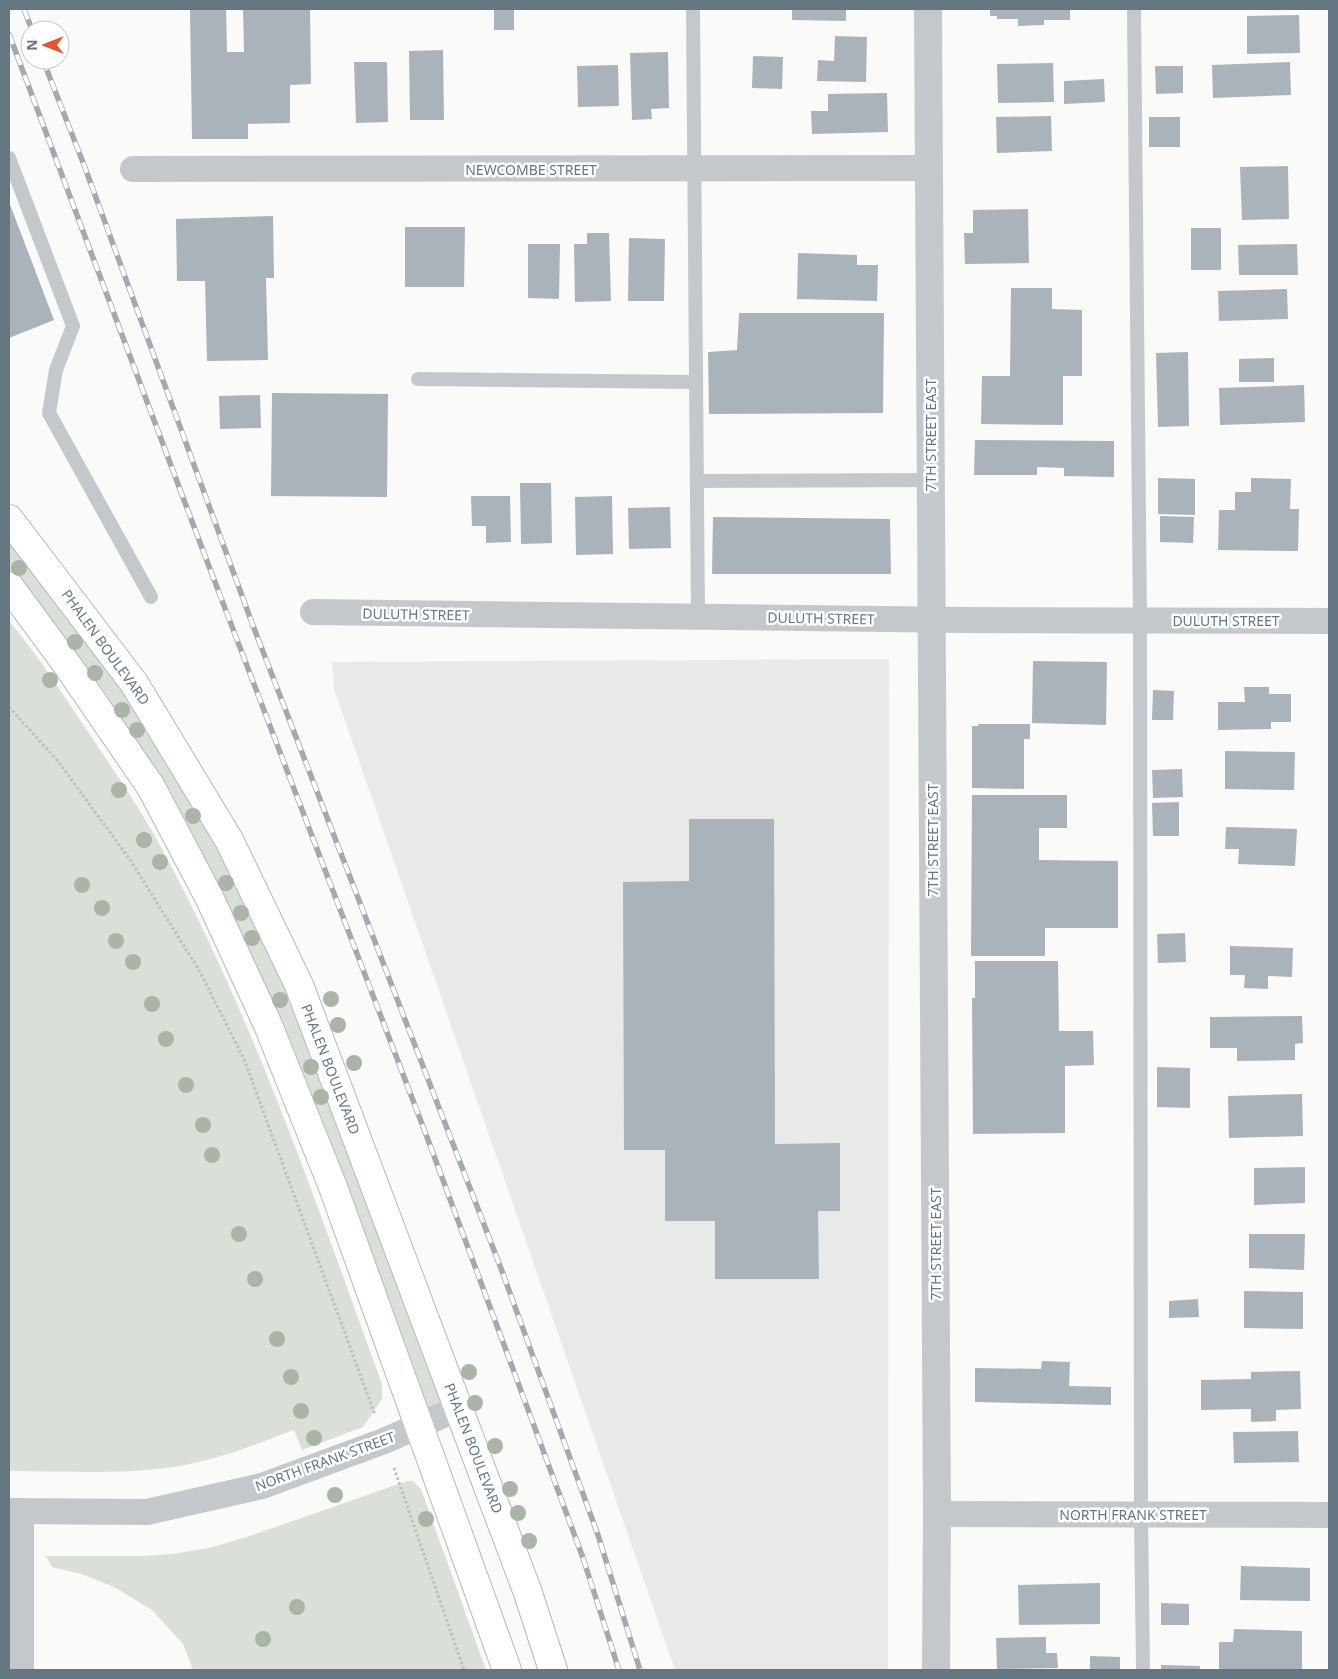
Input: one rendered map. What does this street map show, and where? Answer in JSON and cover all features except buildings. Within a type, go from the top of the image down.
[{"type":"main road","name":"PHALEN BOULEVARD","points":[[9,519],[134,683],[229,840],[299,985],[528,1593],[553,1670]]},
{"type":"main road","points":[[9,586],[68,666],[151,787],[209,897],[268,1025],[333,1187],[507,1670]]},
{"type":"street","name":"7TH STREET EAST","points":[[928,9],[937,1514],[936,1670]]},
{"type":"street","name":"NEWCOMBE STREET","points":[[133,169],[928,168]]},
{"type":"street","name":"DULUTH STREET","points":[[313,612],[931,620],[1329,620]]},
{"type":"street","name":"NORTH FRANK STREET","points":[[15,1512],[147,1512],[262,1486],[384,1441],[459,1408]]},
{"type":"street","points":[[15,1512],[21,1670]]},
{"type":"street","name":"NORTH FRANK STREET","points":[[937,1514],[1329,1515]]},
{"type":"lane","points":[[694,9],[698,617]]},
{"type":"lane","points":[[1134,9],[1140,620],[1141,1514],[1143,1670]]},
{"type":"lane","points":[[9,158],[73,326],[56,370],[49,413],[151,597]]},
{"type":"lane","points":[[418,379],[696,382]]},
{"type":"lane","points":[[697,481],[930,480]]},
{"type":"path","points":[[9,707],[57,760],[131,862],[200,970],[244,1059],[384,1441],[464,1670]]},
{"type":"shaded area","points":[[9,519],[229,840],[459,1408],[419,1426],[209,897],[9,586]]},
{"type":"shaded area","points":[[9,621],[48,672],[114,771],[162,849],[195,913],[255,1045],[308,1180],[382,1384],[382,1399],[363,1427],[302,1450],[294,1430],[219,1457],[173,1467],[112,1472],[9,1471]]},
{"type":"shaded area","points":[[889,659],[888,1670],[675,1670],[334,689],[332,662]]},
{"type":"shaded area","points":[[407,1481],[413,1481],[421,1489],[486,1670],[193,1670],[183,1644],[152,1610],[114,1587],[81,1574],[52,1567],[46,1556],[145,1556],[209,1548],[250,1536]]},
{"type":"railway","points":[[24,9],[28,20]]},
{"type":"railway","points":[[9,34],[202,548],[427,1137],[583,1558],[619,1670]]},
{"type":"railway","points":[[47,70],[84,165],[252,623],[502,1271],[598,1535],[640,1670]]}]
